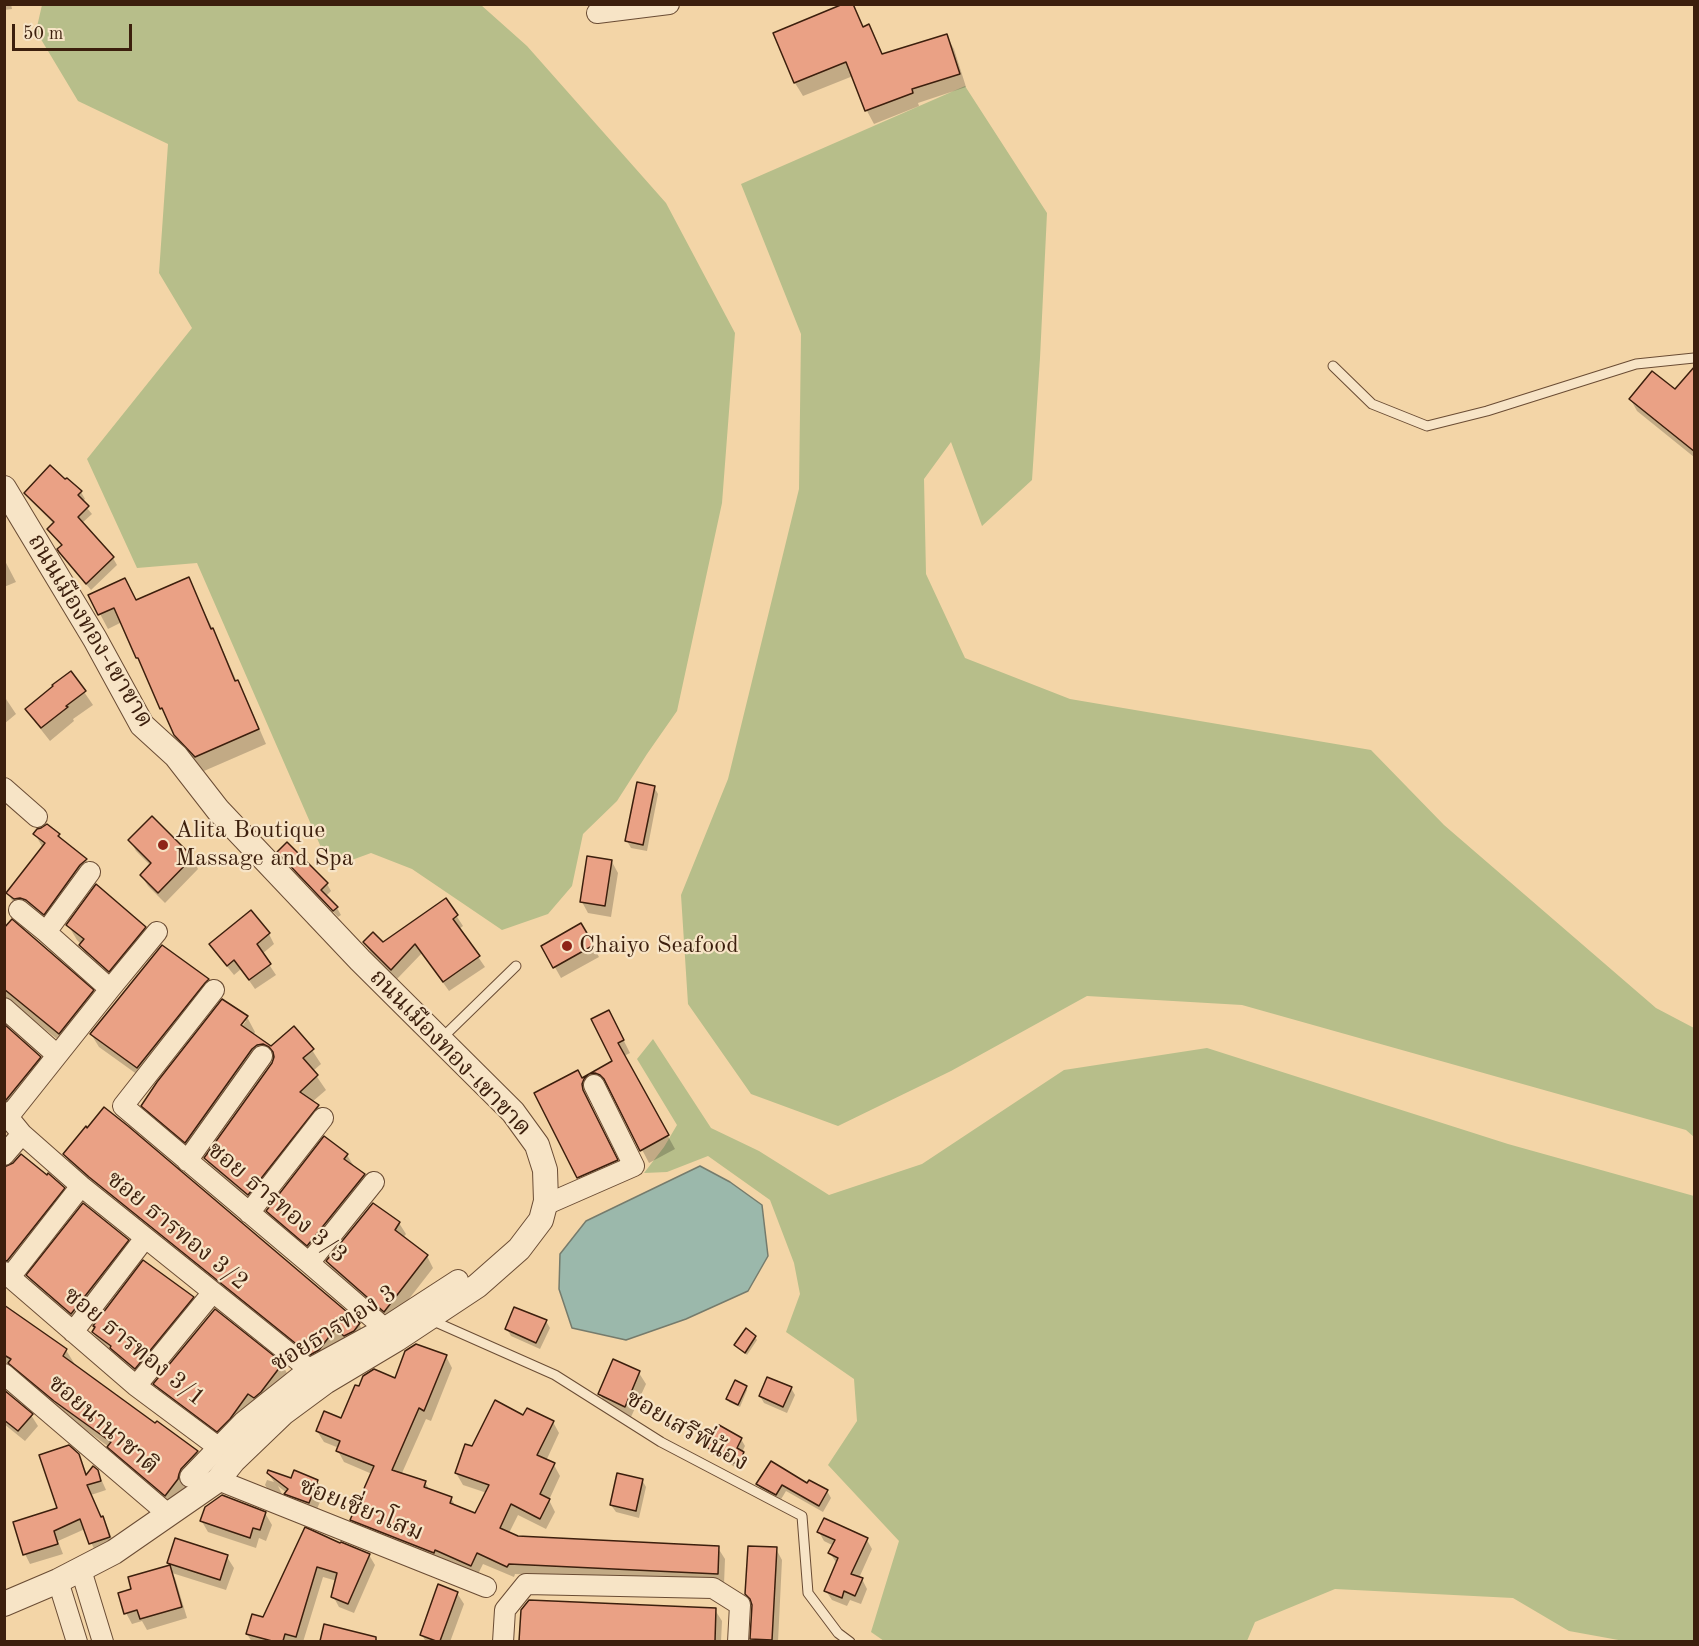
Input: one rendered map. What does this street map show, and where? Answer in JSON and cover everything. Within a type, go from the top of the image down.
[{"type":"street","points":[[597,13],[669,4]]},
{"type":"street","name":"ถนนเมืองทอง-เขาขาด","points":[[4,488],[142,725],[176,756],[219,810],[352,952],[513,1113],[537,1145],[545,1170],[541,1220],[519,1248],[477,1286],[426,1318],[390,1333],[317,1376],[283,1413],[227,1454],[218,1480],[114,1552],[58,1581],[4,1604]]},
{"type":"street","points":[[4,788],[37,817]]},
{"type":"street","points":[[46,932],[90,872]]},
{"type":"street","points":[[19,910],[110,988]]},
{"type":"street","points":[[7,1114],[157,932]]},
{"type":"street","name":"ซอย ธารทอง 3/3","points":[[214,990],[123,1106],[390,1333]]},
{"type":"street","points":[[4,1008],[57,1055]]},
{"type":"street","points":[[187,1161],[262,1056]]},
{"type":"street","points":[[544,1205],[634,1166],[594,1085]]},
{"type":"street","name":"ซอย ธารทอง 3/2","points":[[7,1114],[22,1134],[81,1186],[317,1376]]},
{"type":"street","points":[[249,1213],[323,1118]]},
{"type":"street","points":[[4,1155],[22,1134]]},
{"type":"street","points":[[309,1263],[374,1182]]},
{"type":"street","points":[[7,1274],[81,1186]]},
{"type":"street","points":[[73,1332],[145,1238]]},
{"type":"street","name":"ซอย ธารทอง 3/1","points":[[7,1274],[136,1386],[227,1454]]},
{"type":"street","name":"ซอยธารทอง 3","points":[[390,1333],[458,1280]]},
{"type":"street","points":[[136,1386],[213,1292]]},
{"type":"street","name":"ซอยนานาชาติ","points":[[4,1374],[169,1515]]},
{"type":"street","points":[[190,1477],[227,1454]]},
{"type":"street","name":"ซอยเชี่ยวโสม","points":[[218,1480],[486,1587]]},
{"type":"street","points":[[81,1570],[103,1641]]},
{"type":"street","points":[[58,1581],[77,1641]]},
{"type":"street","points":[[503,1641],[505,1610],[526,1584],[713,1588],[740,1605],[738,1641]]},
{"type":"lane","points":[[1333,366],[1372,404],[1427,426],[1487,411],[1636,364],[1695,358]]},
{"type":"lane","points":[[440,1040],[516,966]]},
{"type":"lane","name":"ซอยเสรีพี่น้อง","points":[[426,1318],[555,1375],[661,1442],[802,1516],[808,1593],[838,1633],[850,1641]]},
{"type":"green space","points":[[42,5],[481,5],[527,46],[666,203],[735,333],[722,503],[677,711],[617,801],[583,834],[572,886],[548,914],[502,930],[412,869],[371,853],[330,868],[197,563],[137,568],[87,459],[192,328],[159,273],[168,144],[78,101],[36,31]]},
{"type":"green space","points":[[965,86],[1047,213],[1032,480],[982,526],[951,442],[924,479],[926,574],[965,658],[1070,699],[1371,750],[1444,825],[1656,1008],[1694,1028],[1694,1137],[1686,1130],[1242,1005],[1087,996],[951,1071],[838,1126],[751,1094],[688,1004],[681,895],[728,779],[799,489],[801,334],[741,184]]},
{"type":"green space","points":[[653,1039],[711,1128],[759,1151],[829,1195],[922,1164],[1064,1070],[1207,1048],[1508,1144],[1694,1196],[1694,1641],[1624,1641],[1569,1631],[1513,1598],[1335,1589],[1255,1622],[1247,1641],[884,1641],[871,1632],[899,1541],[828,1465],[857,1421],[854,1379],[786,1332],[800,1294],[794,1263],[770,1200],[708,1156],[667,1172],[644,1173],[677,1125],[637,1059]]},
{"type":"shaded area","points":[[700,1166],[730,1182],[762,1205],[768,1256],[748,1291],[686,1319],[626,1340],[572,1328],[559,1289],[560,1254],[586,1221]]},
{"type":"building","points":[[843,4],[853,4],[863,27],[869,24],[882,54],[947,34],[960,74],[912,89],[913,93],[865,111],[846,62],[794,83],[773,33]]},
{"type":"building","points":[[1695,366],[1695,452],[1629,399],[1652,371],[1675,389]]},
{"type":"building","points":[[50,465],[82,491],[78,495],[89,506],[78,517],[114,557],[86,584],[57,549],[62,545],[47,529],[54,522],[24,493]]},
{"type":"building","points":[[189,577],[259,729],[195,757],[174,735],[114,608],[98,615],[88,595],[125,578],[136,600]]},
{"type":"building","points":[[71,671],[86,691],[41,728],[25,709]]},
{"type":"building","points":[[637,782],[655,786],[643,845],[625,841]]},
{"type":"building","points":[[152,816],[193,857],[158,893],[140,875],[151,863],[128,840]]},
{"type":"building","points":[[47,824],[87,859],[80,865],[44,915],[26,900],[14,899],[6,893],[45,843],[33,834]]},
{"type":"building","points":[[287,842],[328,883],[321,890],[338,907],[333,911],[277,852]]},
{"type":"building","points":[[587,856],[612,860],[605,906],[580,902]]},
{"type":"building","points":[[96,884],[146,927],[109,972],[79,945],[84,939],[66,925]]},
{"type":"building","points":[[446,898],[458,915],[453,919],[480,956],[443,982],[415,944],[391,970],[363,942],[373,932],[383,942]]},
{"type":"building","points":[[251,910],[270,933],[257,944],[271,964],[249,980],[234,960],[227,966],[209,944]]},
{"type":"building","points":[[12,919],[94,990],[59,1034],[4,989],[4,928]]},
{"type":"building","name":"Chaiyo Seafood","points":[[581,923],[594,945],[553,968],[541,946]]},
{"type":"building","points":[[162,945],[209,979],[137,1068],[90,1034]]},
{"type":"building","points":[[222,999],[248,1016],[241,1025],[271,1046],[294,1026],[314,1049],[303,1058],[318,1075],[300,1092],[319,1105],[248,1195],[204,1158],[272,1063],[274,1057],[269,1047],[263,1044],[252,1049],[185,1143],[141,1106]]},
{"type":"building","points":[[609,1010],[624,1040],[618,1043],[669,1135],[640,1151],[604,1079],[595,1073],[589,1074],[612,1061],[591,1019]]},
{"type":"building","points":[[4,1024],[41,1057],[6,1100],[4,1100]]},
{"type":"building","points":[[578,1070],[582,1078],[589,1074],[582,1084],[583,1090],[618,1160],[577,1178],[534,1093]]},
{"type":"building","points":[[104,1107],[360,1323],[354,1331],[344,1336],[335,1329],[319,1350],[310,1355],[63,1154]]},
{"type":"building","points":[[324,1136],[348,1154],[344,1159],[365,1174],[307,1246],[266,1211]]},
{"type":"building","points":[[21,1154],[65,1188],[7,1261],[4,1260],[4,1167],[13,1163]]},
{"type":"building","points":[[83,1203],[129,1240],[71,1314],[26,1275]]},
{"type":"building","points":[[373,1203],[400,1222],[395,1230],[428,1255],[384,1312],[326,1261]]},
{"type":"building","points":[[143,1260],[194,1297],[135,1369],[92,1332],[95,1327],[93,1326]]},
{"type":"building","points":[[4,1305],[67,1349],[63,1356],[155,1423],[157,1421],[198,1451],[181,1469],[178,1479],[165,1496],[107,1447],[111,1442],[54,1401],[8,1363],[11,1359],[4,1355]]},
{"type":"building","points":[[514,1307],[547,1320],[536,1343],[505,1329]]},
{"type":"building","points":[[215,1309],[283,1363],[261,1392],[254,1398],[248,1394],[230,1419],[217,1432],[153,1384]]},
{"type":"building","points":[[746,1328],[756,1336],[745,1353],[734,1345]]},
{"type":"building","points":[[416,1344],[447,1355],[424,1411],[419,1408],[392,1470],[426,1481],[424,1487],[452,1497],[450,1503],[475,1513],[489,1485],[455,1473],[465,1444],[472,1446],[495,1400],[523,1415],[527,1408],[554,1421],[537,1455],[555,1463],[540,1494],[550,1499],[540,1519],[511,1504],[500,1528],[518,1536],[719,1546],[718,1574],[509,1564],[507,1567],[477,1553],[471,1566],[435,1550],[434,1553],[350,1520],[374,1466],[336,1451],[340,1441],[316,1431],[324,1411],[341,1418],[355,1385],[359,1386],[363,1376],[374,1369],[395,1378],[405,1351]]},
{"type":"building","points":[[613,1359],[640,1371],[625,1407],[598,1394]]},
{"type":"building","points":[[767,1377],[792,1387],[783,1407],[759,1396]]},
{"type":"building","points":[[735,1380],[747,1386],[738,1405],[726,1399]]},
{"type":"building","points":[[4,1390],[33,1414],[18,1431],[4,1420]]},
{"type":"building","points":[[719,1425],[742,1438],[737,1448],[744,1452],[738,1465],[706,1447]]},
{"type":"building","points":[[69,1445],[79,1454],[86,1475],[93,1466],[98,1470],[101,1481],[87,1485],[101,1517],[103,1516],[110,1537],[89,1544],[80,1519],[54,1531],[58,1544],[23,1555],[13,1522],[57,1508],[39,1455]]},
{"type":"building","points":[[771,1461],[807,1483],[809,1480],[828,1490],[819,1506],[782,1485],[776,1495],[756,1484]]},
{"type":"building","points":[[268,1470],[291,1478],[294,1470],[318,1480],[309,1503],[284,1494],[288,1489],[267,1473]]},
{"type":"building","points":[[617,1473],[643,1479],[636,1511],[610,1505]]},
{"type":"building","points":[[222,1495],[266,1512],[260,1530],[253,1528],[250,1538],[200,1521],[205,1507]]},
{"type":"building","points":[[824,1518],[868,1538],[851,1574],[863,1578],[855,1596],[844,1591],[842,1598],[824,1591],[838,1558],[828,1553],[835,1540],[817,1532]]},
{"type":"building","points":[[305,1527],[370,1554],[348,1604],[331,1597],[337,1573],[317,1567],[296,1637],[285,1634],[283,1641],[272,1641],[246,1634],[252,1614],[263,1617]]},
{"type":"building","points":[[175,1538],[228,1555],[220,1580],[167,1563]]},
{"type":"building","points":[[748,1546],[777,1547],[772,1640],[750,1639],[752,1605],[745,1594]]},
{"type":"building","points":[[170,1565],[182,1607],[140,1619],[137,1610],[124,1614],[118,1593],[131,1589],[128,1577]]},
{"type":"building","points":[[438,1584],[458,1592],[440,1641],[436,1641],[420,1635]]},
{"type":"building","points":[[529,1600],[716,1608],[715,1641],[519,1641],[521,1610]]},
{"type":"building","points":[[324,1624],[376,1637],[376,1641],[320,1641]]},
{"type":"place","name":"Alita Boutique Massage and Spa","points":[[163,845]]},
{"type":"place","name":"Chaiyo Seafood","points":[[567,946]]}]
